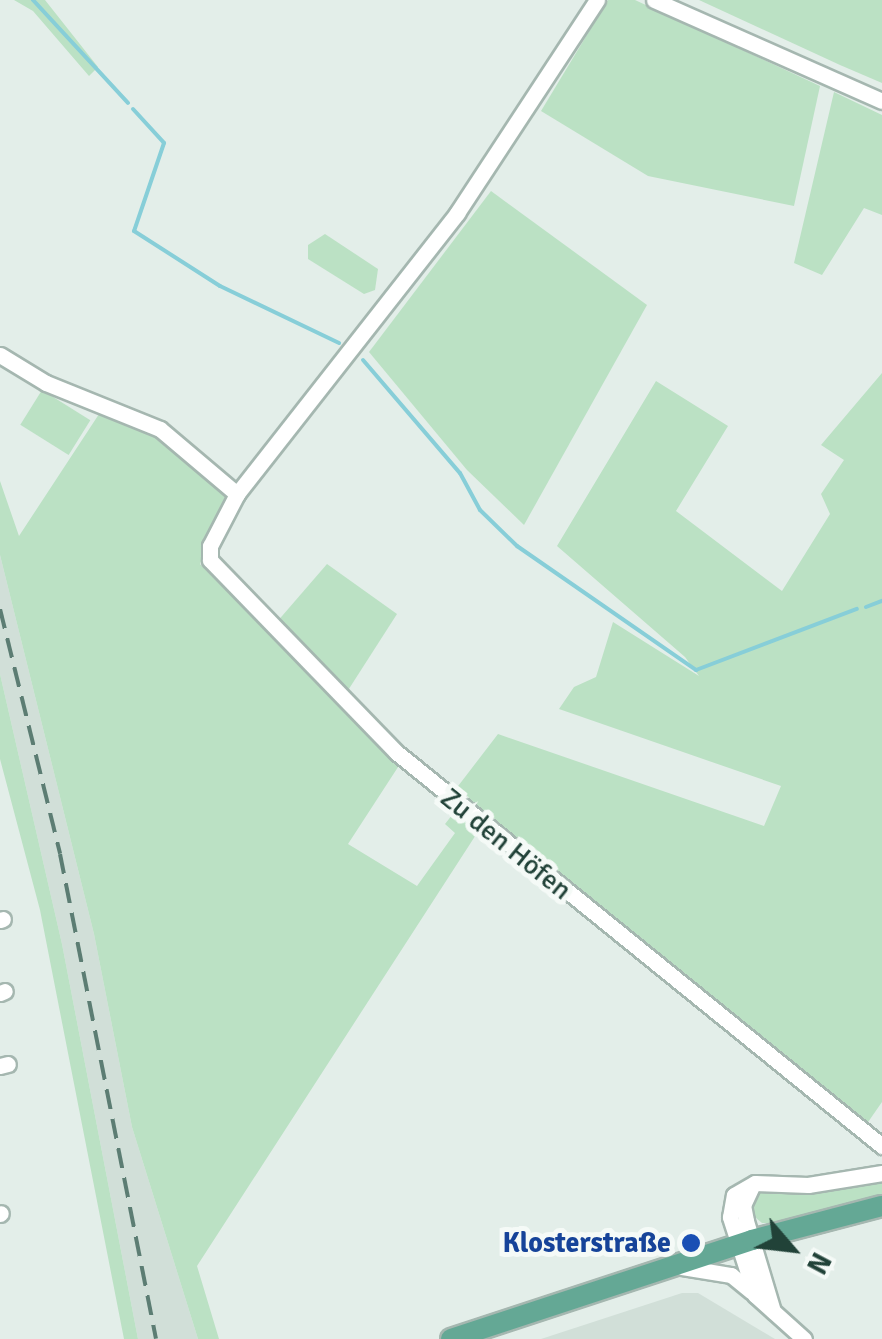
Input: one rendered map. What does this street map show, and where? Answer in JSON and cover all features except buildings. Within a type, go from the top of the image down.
[{"type":"main road","points":[[452,1339],[746,1243],[882,1206]]},
{"type":"street","name":"Zu den Höfen","points":[[598,0],[506,144],[237,494],[210,546],[210,560],[396,752],[882,1146]]},
{"type":"street","points":[[654,0],[882,101]]},
{"type":"street","points":[[0,356],[46,382],[160,429],[237,494]]},
{"type":"street","points":[[773,1311],[746,1243],[730,1217],[734,1194],[755,1182],[808,1185],[882,1173]]},
{"type":"street","points":[[746,1243],[755,1295]]},
{"type":"street","points":[[682,1267],[731,1275],[804,1339]]},
{"type":"shaded area","points":[[0,555],[94,934],[132,1127],[198,1339],[138,1339],[62,944],[0,674]]},
{"type":"shaded area","points":[[682,1293],[698,1293],[775,1339],[541,1339]]},
{"type":"green space","points":[[14,0],[45,0],[98,67],[89,76],[33,11]]},
{"type":"green space","points":[[608,0],[635,0],[820,86],[794,206],[648,176],[541,111]]},
{"type":"green space","points":[[699,0],[882,0],[882,83],[840,65]]},
{"type":"green space","points":[[834,92],[882,115],[882,215],[864,208],[822,275],[794,263]]},
{"type":"green space","points":[[491,191],[647,305],[524,525],[467,470],[369,352]]},
{"type":"green space","points":[[325,234],[378,269],[375,290],[364,294],[308,259],[308,245]]},
{"type":"green space","points":[[882,373],[882,1102],[866,1125],[452,794],[498,734],[764,826],[781,786],[559,709],[574,687],[596,677],[613,622],[699,676],[685,657],[557,546],[656,381],[728,426],[676,511],[782,591],[830,514],[821,494],[844,460],[821,445]]},
{"type":"green space","points":[[42,390],[90,420],[69,455],[20,425]]},
{"type":"green space","points":[[101,411],[171,445],[226,496],[200,564],[400,764],[348,844],[417,886],[455,833],[445,824],[456,810],[481,827],[197,1266],[219,1339],[198,1339],[132,1127],[94,934],[0,555],[0,481],[19,536]]},
{"type":"green space","points":[[327,564],[397,614],[345,695],[276,623]]},
{"type":"green space","points":[[0,674],[62,944],[138,1339],[124,1339],[40,910],[0,759]]},
{"type":"green space","points":[[882,1179],[882,1196],[775,1223],[762,1223],[750,1213],[749,1202],[762,1188]]},
{"type":"waterway","points":[[33,0],[128,103]]},
{"type":"waterway","points":[[133,109],[164,143],[134,231],[220,286],[339,343]]},
{"type":"waterway","points":[[363,360],[460,473],[480,510],[517,546],[696,670],[857,609]]},
{"type":"waterway","points":[[866,607],[882,601]]},
{"type":"railway","points":[[0,609],[60,854],[156,1339]]},
{"type":"place","name":"Klosterstraße","points":[[691,1243]]}]
